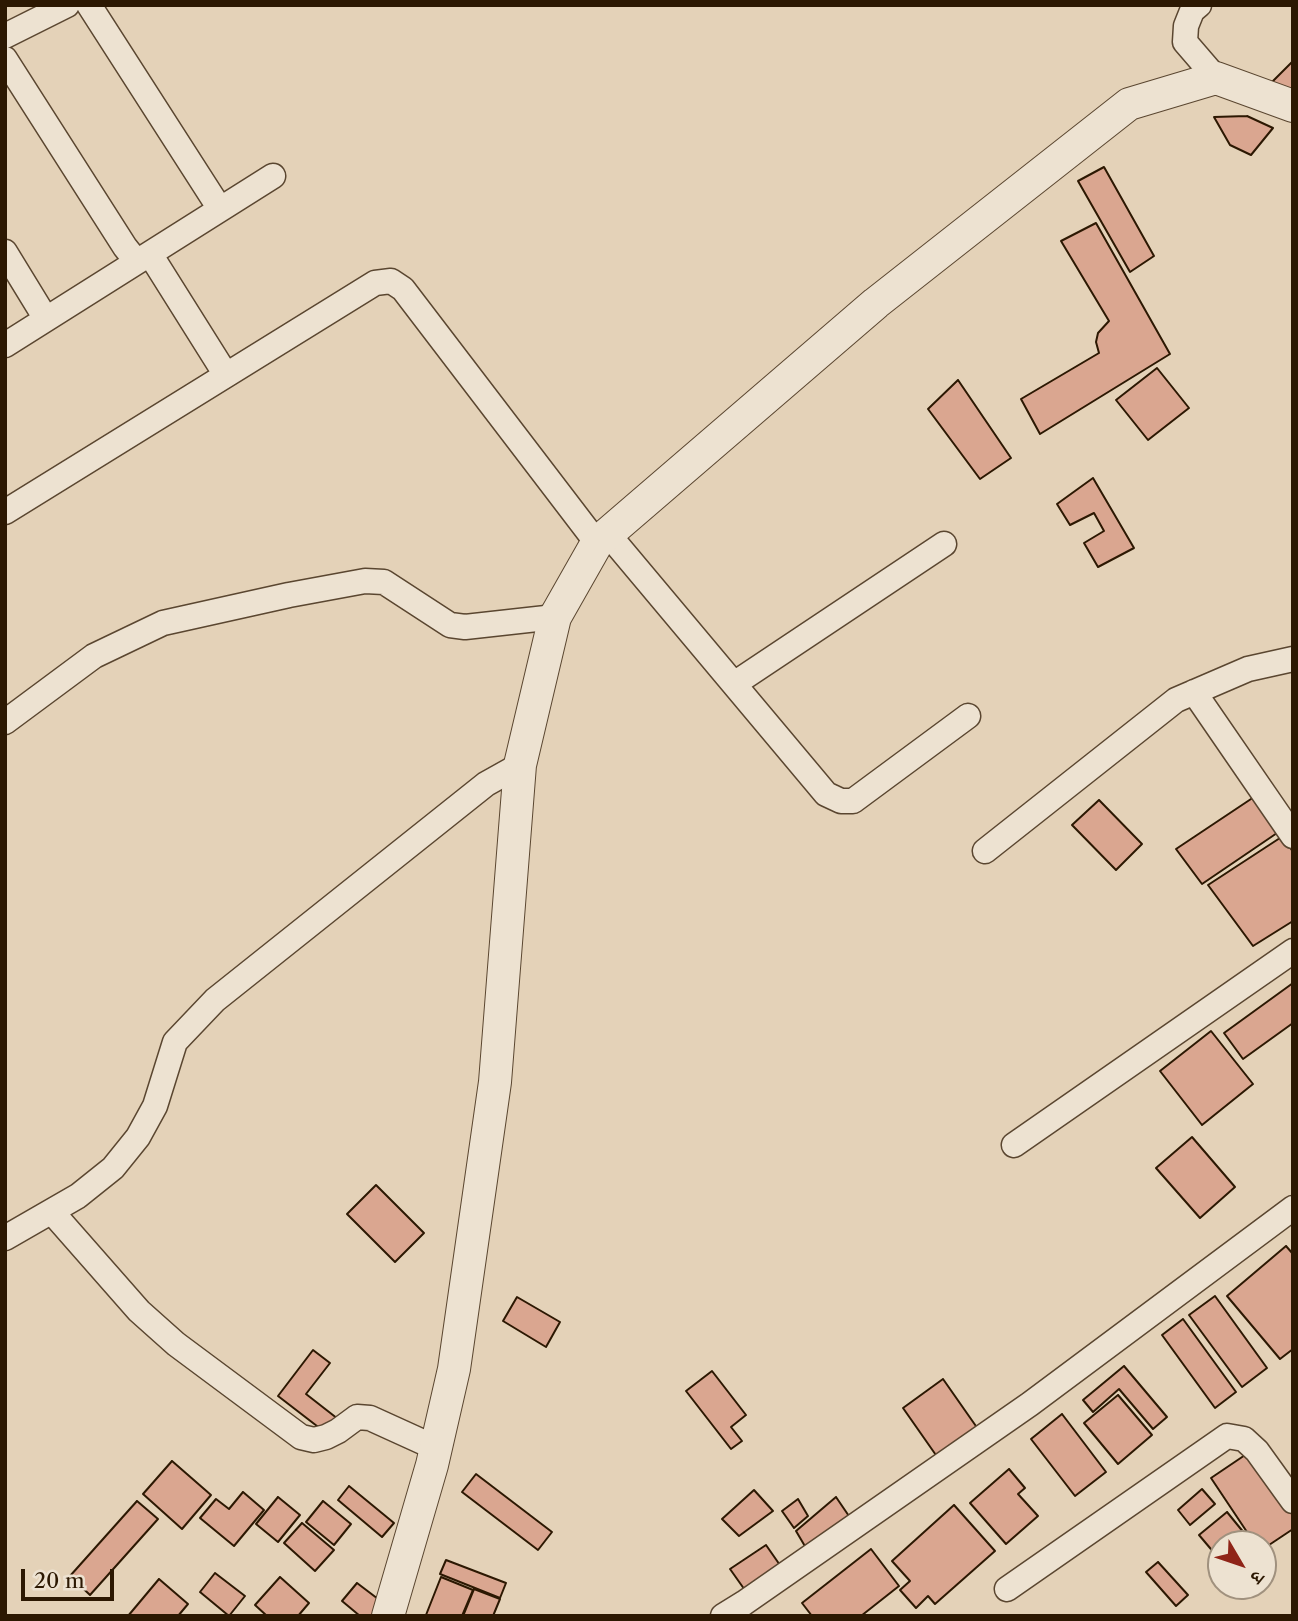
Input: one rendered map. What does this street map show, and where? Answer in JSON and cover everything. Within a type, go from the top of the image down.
[{"type":"street","points":[[5,36],[68,5]]},
{"type":"street","points":[[89,5],[220,209]]},
{"type":"street","points":[[1199,5],[1192,11],[1186,26],[1185,42],[1216,78],[1293,106]]},
{"type":"street","points":[[5,59],[125,247],[143,258],[226,375]]},
{"type":"street","points":[[388,1616],[436,1448],[454,1369],[495,1083],[520,765],[555,617],[602,538],[876,303],[1129,104],[1216,78]]},
{"type":"street","points":[[5,345],[273,176]]},
{"type":"street","points":[[5,252],[46,319]]},
{"type":"street","points":[[5,512],[375,283],[391,281],[403,289],[602,538],[734,684],[826,794],[841,801],[853,801],[968,716]]},
{"type":"street","points":[[734,684],[944,544]]},
{"type":"street","points":[[5,722],[94,656],[163,623],[289,595],[365,581],[384,582],[450,625],[465,627],[555,617]]},
{"type":"street","points":[[985,852],[1176,700],[1248,669],[1293,659]]},
{"type":"street","points":[[1194,692],[1293,836]]},
{"type":"street","points":[[5,1238],[78,1196],[113,1168],[138,1137],[155,1106],[175,1042],[215,1000],[486,784],[520,765]]},
{"type":"street","points":[[1014,1145],[1293,951]]},
{"type":"street","points":[[723,1616],[1030,1404],[1293,1208]]},
{"type":"street","points":[[52,1212],[139,1311],[176,1344],[301,1437],[314,1440],[326,1437],[357,1417],[370,1419],[436,1448]]},
{"type":"street","points":[[1007,1589],[1227,1436],[1244,1439],[1257,1451],[1293,1501]]},
{"type":"building","points":[[1293,61],[1293,98],[1266,88]]},
{"type":"building","points":[[1247,116],[1273,128],[1251,155],[1230,145],[1214,117]]},
{"type":"building","points":[[1104,167],[1154,256],[1130,272],[1078,181]]},
{"type":"building","points":[[1096,223],[1170,354],[1040,434],[1021,399],[1099,353],[1096,342],[1098,333],[1109,321],[1061,241]]},
{"type":"building","points":[[1157,368],[1189,408],[1148,440],[1116,400]]},
{"type":"building","points":[[958,380],[1011,458],[980,479],[928,409]]},
{"type":"building","points":[[1093,478],[1134,548],[1098,567],[1084,543],[1104,531],[1094,513],[1070,525],[1057,504]]},
{"type":"building","points":[[1257,795],[1280,831],[1202,884],[1176,849]]},
{"type":"building","points":[[1099,800],[1142,844],[1116,870],[1072,825]]},
{"type":"building","points":[[1283,836],[1293,852],[1293,921],[1253,946],[1208,885]]},
{"type":"building","points":[[1293,983],[1293,1023],[1243,1059],[1224,1033]]},
{"type":"building","points":[[1211,1031],[1253,1084],[1202,1125],[1160,1071]]},
{"type":"building","points":[[1192,1137],[1235,1187],[1200,1218],[1156,1168]]},
{"type":"building","points":[[376,1185],[424,1233],[395,1262],[347,1214]]},
{"type":"building","points":[[1286,1246],[1293,1254],[1293,1349],[1280,1359],[1227,1296]]},
{"type":"building","points":[[1215,1296],[1267,1368],[1242,1387],[1189,1315]]},
{"type":"building","points":[[517,1297],[560,1322],[546,1347],[503,1321]]},
{"type":"building","points":[[1183,1319],[1236,1392],[1215,1408],[1162,1335]]},
{"type":"building","points":[[313,1350],[330,1363],[306,1394],[338,1419],[326,1433],[278,1396]]},
{"type":"building","points":[[1124,1366],[1167,1417],[1153,1429],[1119,1389],[1093,1412],[1083,1400]]},
{"type":"building","points":[[712,1371],[746,1415],[731,1427],[742,1441],[731,1449],[686,1391]]},
{"type":"building","points":[[943,1379],[978,1429],[938,1458],[903,1408]]},
{"type":"building","points":[[1118,1395],[1152,1435],[1118,1464],[1084,1423]]},
{"type":"building","points":[[1062,1414],[1106,1472],[1075,1496],[1031,1439]]},
{"type":"building","points":[[1251,1451],[1293,1514],[1293,1529],[1277,1540],[1277,1530],[1246,1530],[1211,1478]]},
{"type":"building","points":[[172,1461],[211,1495],[182,1529],[143,1494]]},
{"type":"building","points":[[1009,1469],[1025,1488],[1018,1494],[1038,1516],[1006,1544],[970,1503]]},
{"type":"building","points":[[476,1474],[552,1532],[538,1550],[462,1492]]},
{"type":"building","points":[[349,1486],[394,1523],[382,1537],[338,1500]]},
{"type":"building","points":[[1202,1489],[1215,1504],[1190,1525],[1178,1510]]},
{"type":"building","points":[[754,1490],[773,1511],[739,1536],[722,1519]]},
{"type":"building","points":[[243,1492],[264,1510],[234,1546],[200,1518],[216,1499],[229,1509]]},
{"type":"building","points":[[278,1497],[300,1515],[278,1542],[256,1524]]},
{"type":"building","points":[[836,1497],[853,1522],[809,1553],[796,1531]]},
{"type":"building","points":[[798,1499],[808,1516],[794,1528],[782,1511]]},
{"type":"building","points":[[137,1501],[158,1519],[90,1595],[70,1576]]},
{"type":"building","points":[[323,1501],[351,1524],[334,1545],[306,1522]]},
{"type":"building","points":[[954,1505],[995,1551],[935,1604],[928,1596],[916,1608],[900,1590],[910,1581],[892,1561]]},
{"type":"building","points":[[1227,1512],[1242,1530],[1207,1530],[1207,1544],[1199,1535]]},
{"type":"building","points":[[302,1523],[334,1550],[315,1571],[284,1543]]},
{"type":"building","points":[[766,1545],[782,1568],[747,1593],[730,1569]]},
{"type":"building","points":[[871,1549],[899,1586],[861,1616],[812,1616],[802,1603]]},
{"type":"building","points":[[446,1560],[506,1583],[500,1598],[440,1574]]},
{"type":"building","points":[[1158,1562],[1188,1595],[1176,1606],[1146,1572]]},
{"type":"building","points":[[215,1573],[245,1596],[229,1616],[200,1592]]},
{"type":"building","points":[[280,1577],[309,1603],[298,1616],[267,1616],[255,1605]]},
{"type":"building","points":[[441,1577],[473,1590],[462,1616],[426,1615]]},
{"type":"building","points":[[159,1579],[188,1604],[178,1616],[128,1616]]},
{"type":"building","points":[[357,1583],[386,1605],[378,1616],[360,1616],[342,1601]]},
{"type":"building","points":[[474,1589],[500,1599],[493,1616],[463,1616]]}]
